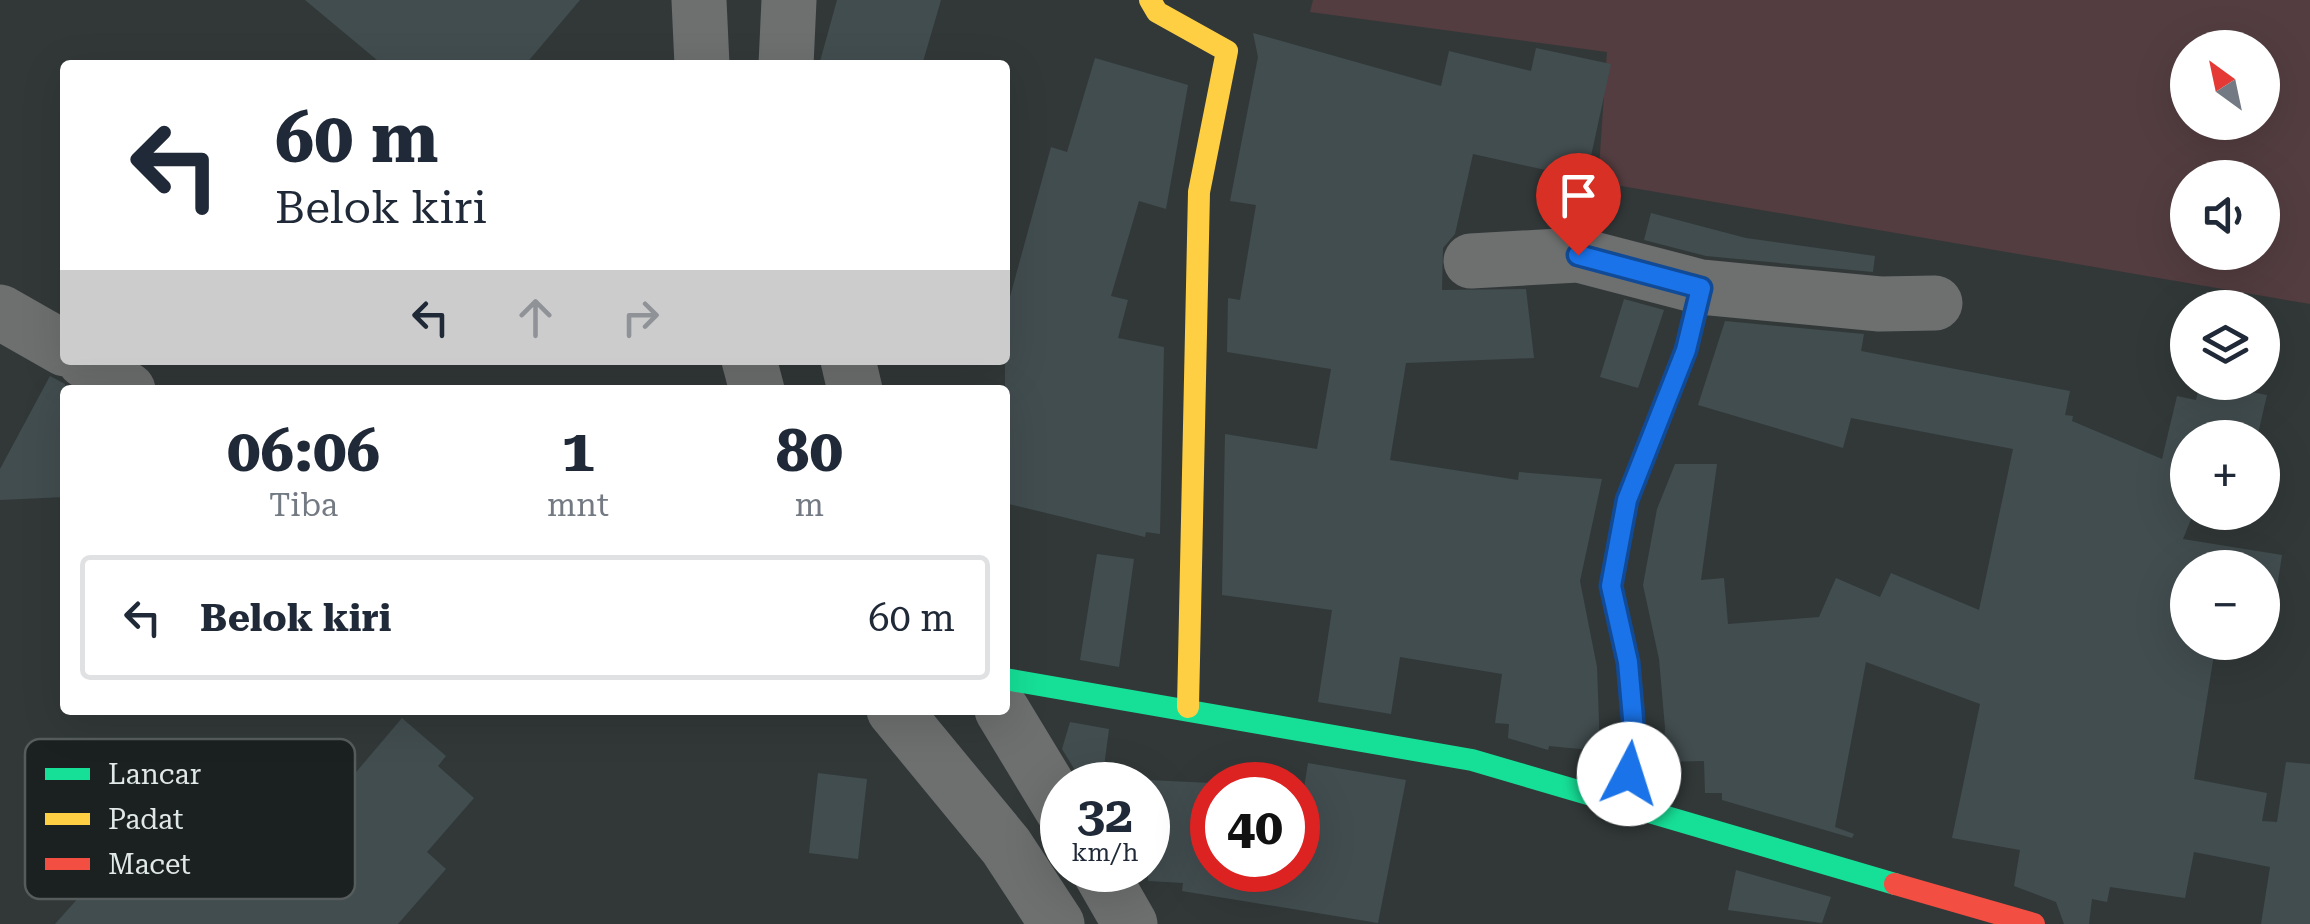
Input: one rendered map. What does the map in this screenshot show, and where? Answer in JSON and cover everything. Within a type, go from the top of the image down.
[{"type":"street","points":[[698,0],[702,60]]},
{"type":"street","points":[[786,60],[789,0]]},
{"type":"street","points":[[1150,0],[1156,12],[1227,51],[1200,192],[1188,708]]},
{"type":"street","points":[[1471,261],[1578,255],[1701,288],[1880,304],[1935,303]]},
{"type":"street","points":[[1626,803],[1634,730],[1628,662],[1611,586],[1627,500],[1686,350],[1701,288]]},
{"type":"street","points":[[0,312],[60,346]]},
{"type":"street","points":[[91,365],[121,385]]},
{"type":"street","points":[[1010,680],[1472,760],[2034,924]]},
{"type":"street","points":[[897,715],[1006,846],[1057,924]]},
{"type":"street","points":[[1005,715],[1040,773]]},
{"type":"street","points":[[1112,892],[1130,924]]},
{"type":"shaded area","points":[[1313,0],[2310,0],[2310,304],[2280,299],[2280,290],[2228,290],[1598,182],[1607,52],[1310,12]]},
{"type":"building","points":[[305,0],[580,0],[529,60],[377,60]]},
{"type":"building","points":[[837,0],[941,0],[923,60],[820,60]]},
{"type":"building","points":[[1253,33],[1441,86],[1449,51],[1531,71],[1536,48],[1611,64],[1586,179],[1473,154],[1455,234],[1443,248],[1442,290],[1526,289],[1534,358],[1406,363],[1390,460],[1518,480],[1519,472],[1602,479],[1580,581],[1597,667],[1600,751],[1549,746],[1548,750],[1508,738],[1509,724],[1495,723],[1502,674],[1400,657],[1391,714],[1318,702],[1332,610],[1222,595],[1225,434],[1317,449],[1331,369],[1227,352],[1228,298],[1240,300],[1256,205],[1230,201],[1258,57]]},
{"type":"building","points":[[1095,58],[1188,85],[1166,209],[1139,201],[1111,296],[1128,300],[1118,338],[1164,347],[1160,534],[1146,532],[1145,537],[1010,504],[1010,385],[1005,385],[1005,365],[1010,365],[1010,297],[1051,147],[1067,152]]},
{"type":"building","points":[[1651,213],[1746,238],[1875,256],[1873,272],[1706,256],[1644,240]]},
{"type":"building","points":[[1624,299],[1664,310],[1638,388],[1600,377]]},
{"type":"building","points":[[1725,321],[1864,334],[1861,351],[2070,391],[2065,415],[2073,416],[2072,421],[2162,459],[2170,425],[2170,530],[2187,530],[2183,539],[2251,550],[2170,550],[2170,660],[2213,660],[2194,779],[2267,793],[2262,821],[2277,822],[2286,762],[2310,764],[2310,924],[2261,924],[2270,867],[2194,852],[2185,898],[2110,887],[2107,902],[2092,899],[2089,924],[2064,924],[2056,902],[2014,886],[2020,850],[1952,838],[1980,704],[1866,662],[1835,827],[1854,834],[1852,838],[1722,800],[1722,793],[1705,793],[1704,761],[1662,762],[1665,728],[1659,659],[1643,585],[1657,509],[1675,464],[1717,464],[1701,580],[1724,578],[1728,624],[1819,617],[1836,578],[1880,597],[1891,573],[1979,610],[2013,449],[1851,418],[1843,448],[1698,405]]},
{"type":"building","points":[[50,376],[65,384],[60,385],[60,497],[0,500],[0,469]]},
{"type":"building","points":[[2176,400],[2266,400],[2261,420],[2171,420]]},
{"type":"building","points":[[1097,554],[1134,559],[1119,667],[1080,660]]},
{"type":"building","points":[[402,718],[446,756],[438,766],[474,798],[427,852],[446,869],[398,924],[55,924],[77,899],[355,899],[355,773]]},
{"type":"building","points":[[1070,722],[1109,729],[1105,762],[1070,762],[1062,749]]},
{"type":"building","points":[[1320,765],[1406,780],[1378,923],[1182,891],[1183,883],[1170,882],[1170,781],[1190,782],[1190,892],[1320,892]]},
{"type":"building","points":[[818,773],[867,779],[858,859],[809,853]]},
{"type":"building","points":[[1736,870],[1831,897],[1822,923],[1728,910]]},
{"type":"traffic: fast","points":[[1626,803],[1634,730],[1628,662],[1611,586],[1627,500],[1686,350],[1701,287]]},
{"type":"traffic: fast","points":[[1010,680],[1472,760],[1895,884]]},
{"type":"traffic: slow","points":[[1150,0],[1157,12],[1227,51],[1199,192],[1188,707]]},
{"type":"traffic: jam","points":[[1895,884],[2034,924]]},
{"type":"route","points":[[1578,255],[1701,288],[1686,350],[1627,500],[1611,586],[1628,662],[1634,730],[1629,774]]}]
